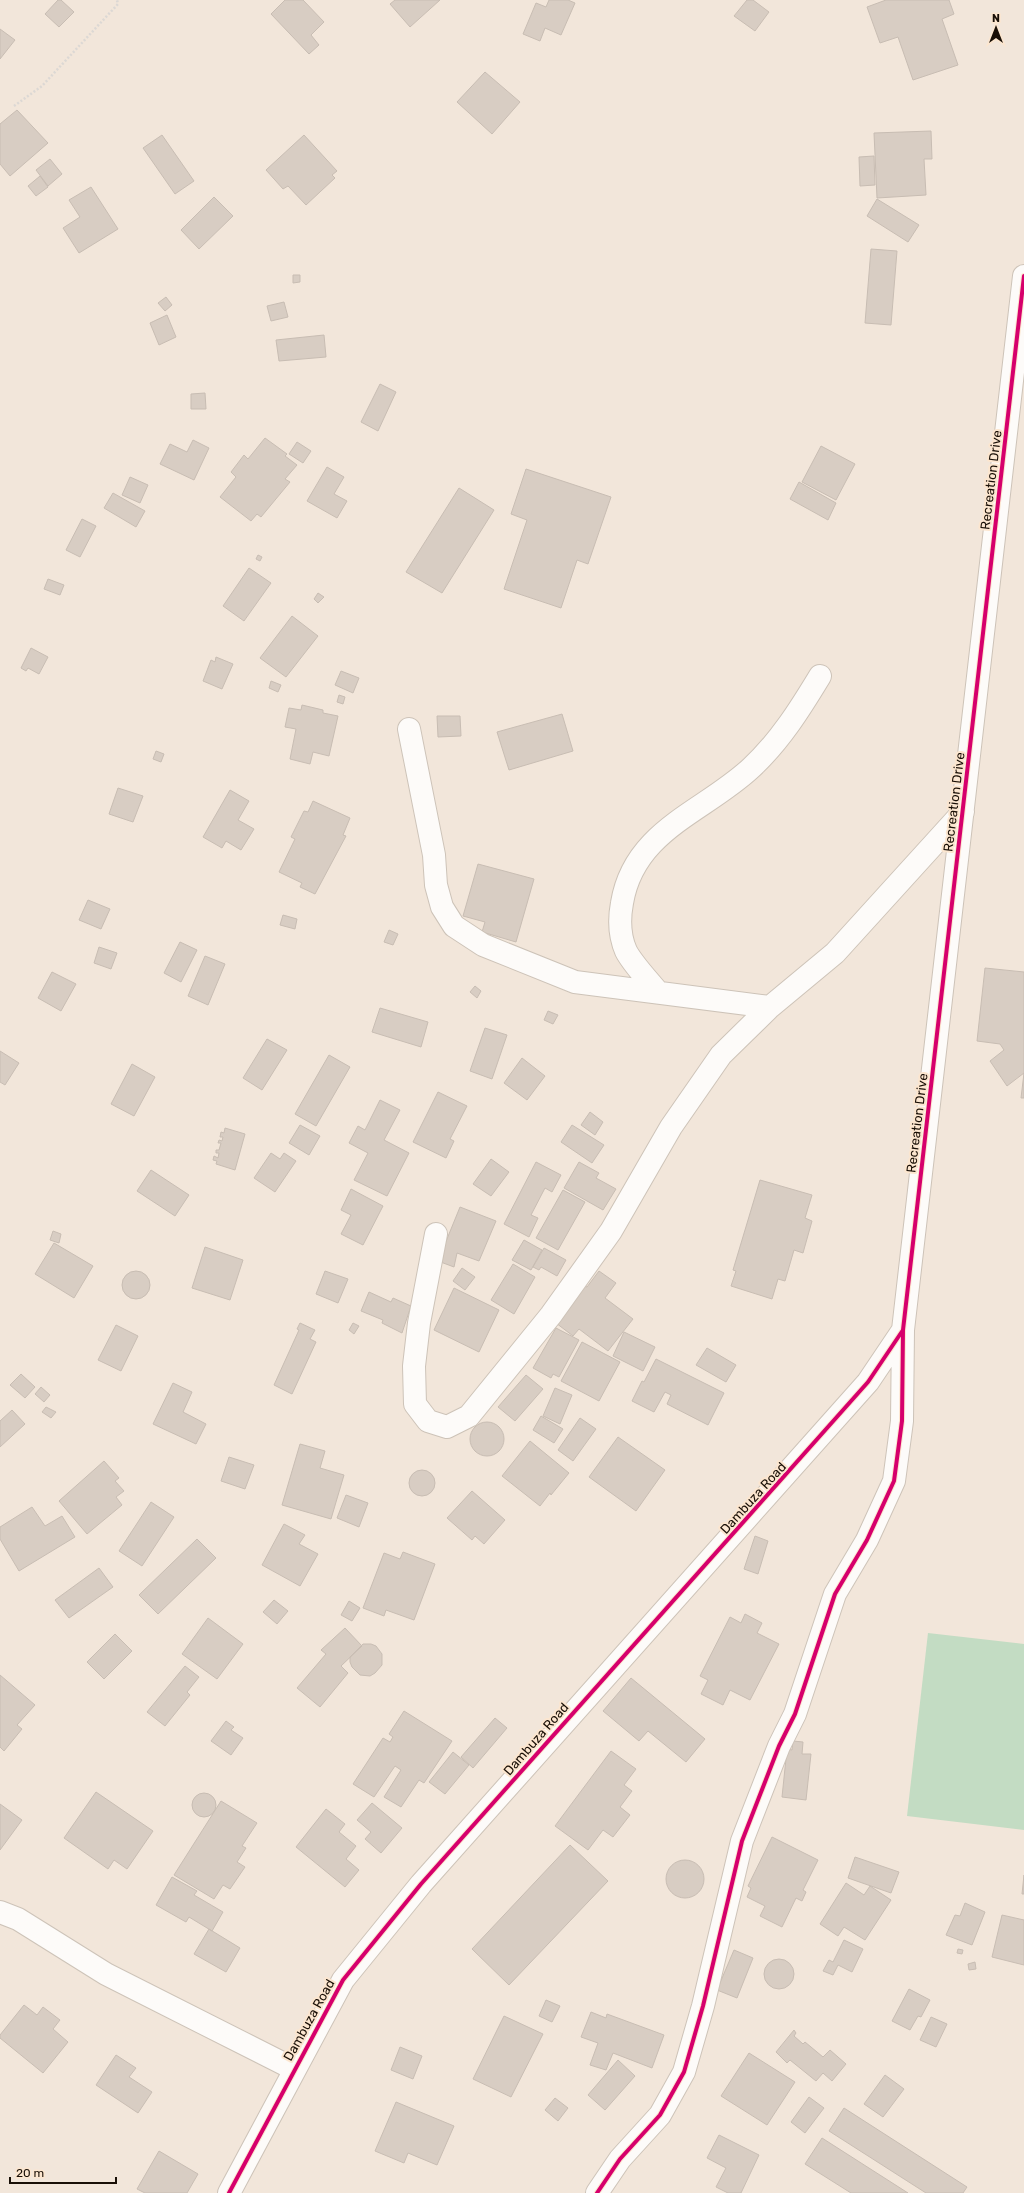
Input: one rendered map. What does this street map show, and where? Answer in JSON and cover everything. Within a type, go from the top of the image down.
[{"type":"street","name":"Recreation Drive","points":[[597,2193],[620,2159],[660,2115],[684,2072],[703,2006],[742,1841],[770,1766],[795,1714],[835,1594],[867,1540],[894,1481],[902,1421],[903,1330],[1024,276]]},
{"type":"street","points":[[657,991],[626,951],[619,922],[625,886],[645,851],[670,825],[713,798],[751,768],[783,734],[820,676]]},
{"type":"street","points":[[409,729],[434,855],[436,885],[442,907],[454,926],[484,945],[574,982],[657,991],[770,1007]]},
{"type":"street","points":[[436,1234],[419,1323],[414,1366],[415,1404],[428,1421],[447,1427],[469,1416],[547,1320],[611,1231],[671,1128],[721,1055],[770,1007],[835,953],[963,812]]},
{"type":"street","name":"Dambuza Road","points":[[229,2193],[294,2069],[343,1980],[421,1884],[628,1649],[763,1502],[868,1382],[903,1330]]},
{"type":"street","points":[[0,1912],[18,1919],[106,1974],[294,2069]]},
{"type":"path","points":[[14,106],[42,86],[118,4],[117,0]]},
{"type":"green space","points":[[928,1633],[1024,1644],[1024,1830],[907,1816]]},
{"type":"building","points":[[58,0],[61,0],[74,12],[59,27],[45,14]]},
{"type":"building","points":[[285,0],[303,0],[324,22],[311,35],[319,45],[309,54],[271,14]]},
{"type":"building","points":[[395,0],[440,0],[410,27],[390,4]]},
{"type":"building","points":[[549,0],[568,0],[575,3],[561,35],[545,28],[540,41],[523,34],[536,3],[546,7]]},
{"type":"building","points":[[747,0],[753,0],[769,12],[755,31],[734,16]]},
{"type":"building","points":[[886,0],[949,0],[954,14],[942,19],[958,65],[913,80],[898,37],[880,43],[867,7]]},
{"type":"building","points":[[0,29],[15,40],[0,59]]},
{"type":"building","points":[[485,72],[520,102],[492,134],[457,102]]},
{"type":"building","points":[[17,110],[48,143],[10,176],[0,164],[0,124]]},
{"type":"building","points":[[931,131],[932,159],[924,159],[926,195],[877,198],[874,133]]},
{"type":"building","points":[[162,135],[194,181],[175,194],[143,148]]},
{"type":"building","points":[[304,135],[337,171],[332,175],[335,178],[306,205],[288,186],[283,189],[266,170]]},
{"type":"building","points":[[874,156],[875,185],[860,186],[859,157]]},
{"type":"building","points":[[50,159],[62,174],[48,186],[36,170]]},
{"type":"building","points":[[40,176],[48,187],[36,196],[28,186]]},
{"type":"building","points":[[91,187],[118,229],[79,253],[63,228],[80,217],[69,200]]},
{"type":"building","points":[[214,197],[233,216],[199,249],[181,230]]},
{"type":"building","points":[[877,199],[919,225],[908,242],[867,216]]},
{"type":"building","points":[[871,249],[897,251],[891,325],[865,323]]},
{"type":"building","points":[[293,275],[300,275],[300,282],[293,283]]},
{"type":"building","points":[[166,297],[172,305],[165,311],[158,303]]},
{"type":"building","points":[[284,302],[288,317],[271,321],[267,306]]},
{"type":"building","points":[[167,315],[176,337],[159,345],[150,323]]},
{"type":"building","points":[[324,335],[326,357],[279,361],[276,340]]},
{"type":"building","points":[[380,384],[396,392],[378,431],[361,422]]},
{"type":"building","points":[[205,393],[206,409],[191,409],[191,394]]},
{"type":"building","points":[[265,438],[287,454],[285,456],[297,465],[285,479],[290,482],[261,517],[257,514],[251,521],[220,497],[236,477],[231,472],[244,455],[248,459]]},
{"type":"building","points":[[193,440],[209,448],[194,480],[160,464],[170,444],[187,452]]},
{"type":"building","points":[[297,442],[311,451],[303,463],[289,454]]},
{"type":"building","points":[[821,446],[855,464],[836,500],[802,482]]},
{"type":"building","points":[[327,467],[344,477],[334,494],[347,501],[337,518],[307,501]]},
{"type":"building","points":[[526,469],[611,497],[588,564],[577,560],[561,608],[504,589],[527,520],[511,514]]},
{"type":"building","points":[[130,477],[148,485],[140,503],[122,495]]},
{"type":"building","points":[[799,482],[836,503],[828,520],[790,499]]},
{"type":"building","points":[[459,488],[494,510],[442,593],[406,572]]},
{"type":"building","points":[[113,493],[145,511],[136,527],[104,508]]},
{"type":"building","points":[[82,519],[96,526],[80,557],[66,550]]},
{"type":"building","points":[[258,555],[262,557],[260,561],[256,559]]},
{"type":"building","points":[[249,568],[271,583],[244,621],[223,606]]},
{"type":"building","points":[[48,579],[64,585],[60,595],[44,589]]},
{"type":"building","points":[[318,593],[324,597],[318,603],[314,599]]},
{"type":"building","points":[[292,616],[318,636],[286,677],[260,658]]},
{"type":"building","points":[[31,648],[48,657],[39,674],[28,668],[26,671],[21,668]]},
{"type":"building","points":[[216,657],[233,664],[222,689],[203,681],[211,660],[215,662]]},
{"type":"building","points":[[341,671],[359,678],[353,693],[335,685]]},
{"type":"building","points":[[271,681],[281,685],[278,692],[269,688]]},
{"type":"building","points":[[339,695],[345,697],[343,704],[337,702]]},
{"type":"building","points":[[302,705],[323,710],[323,713],[338,716],[329,756],[313,752],[310,764],[290,759],[296,729],[285,727],[289,708],[301,710]]},
{"type":"building","points":[[562,714],[573,751],[509,770],[497,732]]},
{"type":"building","points":[[437,716],[460,716],[461,736],[438,737]]},
{"type":"building","points":[[156,751],[164,754],[161,762],[153,759]]},
{"type":"building","points":[[118,788],[143,796],[133,822],[109,814]]},
{"type":"building","points":[[230,790],[249,801],[238,820],[254,829],[241,850],[226,841],[222,848],[203,837]]},
{"type":"building","points":[[313,801],[350,818],[343,835],[346,836],[315,894],[300,887],[302,883],[279,872],[295,839],[291,837],[304,811],[308,812]]},
{"type":"building","points":[[478,864],[534,879],[516,942],[482,932],[485,922],[463,916]]},
{"type":"building","points":[[88,900],[110,909],[101,929],[79,920]]},
{"type":"building","points":[[283,915],[297,919],[295,929],[280,925]]},
{"type":"building","points":[[389,930],[398,934],[393,945],[384,942]]},
{"type":"building","points":[[180,942],[197,950],[181,982],[164,973]]},
{"type":"building","points":[[99,947],[117,953],[111,969],[94,963]]},
{"type":"building","points":[[205,956],[225,964],[208,1005],[188,996]]},
{"type":"building","points":[[985,968],[1024,972],[1024,1073],[1007,1086],[990,1061],[1004,1050],[1000,1044],[977,1041]]},
{"type":"building","points":[[52,972],[76,984],[61,1011],[38,998]]},
{"type":"building","points":[[475,986],[481,991],[477,998],[470,992]]},
{"type":"building","points":[[380,1008],[428,1022],[421,1047],[372,1032]]},
{"type":"building","points":[[548,1011],[558,1015],[553,1024],[544,1020]]},
{"type":"building","points":[[485,1028],[507,1035],[492,1079],[470,1071]]},
{"type":"building","points":[[267,1039],[287,1050],[262,1090],[243,1078]]},
{"type":"building","points":[[0,1051],[19,1063],[5,1085],[0,1082]]},
{"type":"building","points":[[329,1055],[350,1067],[316,1126],[295,1114]]},
{"type":"building","points":[[522,1058],[545,1076],[527,1100],[504,1083]]},
{"type":"building","points":[[132,1064],[155,1077],[134,1116],[111,1104]]},
{"type":"building","points":[[1024,1073],[1024,1098],[1021,1098]]},
{"type":"building","points":[[438,1092],[467,1106],[450,1139],[454,1141],[446,1158],[413,1142]]},
{"type":"building","points":[[380,1100],[400,1110],[384,1140],[409,1153],[387,1196],[354,1180],[368,1153],[349,1143],[358,1126],[365,1130]]},
{"type":"building","points":[[590,1112],[603,1122],[595,1135],[581,1125]]},
{"type":"building","points":[[300,1125],[320,1136],[309,1155],[289,1143]]},
{"type":"building","points":[[572,1125],[604,1145],[592,1163],[561,1142]]},
{"type":"building","points":[[225,1128],[245,1134],[235,1170],[216,1164],[217,1161],[213,1160],[214,1156],[218,1158],[219,1153],[216,1153],[216,1150],[219,1150],[221,1143],[218,1143],[219,1140],[222,1141],[223,1137],[220,1137],[221,1132],[224,1133]]},
{"type":"building","points":[[271,1153],[280,1159],[284,1153],[296,1161],[275,1192],[254,1178]]},
{"type":"building","points":[[491,1159],[509,1172],[491,1196],[473,1184]]},
{"type":"building","points":[[536,1162],[561,1175],[552,1192],[545,1188],[531,1215],[538,1218],[529,1237],[504,1224]]},
{"type":"building","points":[[579,1162],[599,1173],[596,1178],[616,1189],[603,1210],[564,1188]]},
{"type":"building","points":[[151,1170],[189,1195],[175,1216],[137,1191]]},
{"type":"building","points":[[760,1180],[812,1195],[805,1218],[812,1221],[803,1253],[794,1250],[785,1281],[778,1279],[772,1299],[731,1286],[736,1271],[733,1270]]},
{"type":"building","points":[[351,1189],[383,1206],[363,1245],[341,1234],[351,1215],[341,1210]]},
{"type":"building","points":[[563,1190],[585,1202],[558,1250],[536,1238]]},
{"type":"building","points":[[460,1207],[496,1221],[479,1261],[457,1253],[454,1267],[438,1261]]},
{"type":"building","points":[[53,1231],[61,1234],[59,1243],[50,1240]]},
{"type":"building","points":[[524,1240],[542,1250],[531,1270],[512,1260]]},
{"type":"building","points":[[54,1243],[93,1266],[74,1298],[35,1274]]},
{"type":"building","points":[[205,1247],[243,1260],[230,1300],[192,1288]]},
{"type":"building","points":[[544,1248],[566,1260],[557,1276],[541,1267],[539,1270],[533,1267]]},
{"type":"building","points":[[513,1264],[535,1277],[514,1314],[491,1300]]},
{"type":"building","points":[[462,1268],[475,1277],[465,1290],[453,1281]]},
{"type":"building","points":[[136,1271],[146,1275],[150,1285],[146,1295],[136,1299],[126,1295],[122,1285],[126,1275]]},
{"type":"building","points":[[325,1271],[348,1279],[338,1303],[316,1294]]},
{"type":"building","points":[[599,1271],[616,1283],[605,1298],[633,1319],[608,1351],[579,1329],[573,1336],[556,1323],[584,1286],[587,1287]]},
{"type":"building","points":[[454,1288],[499,1310],[479,1352],[434,1330]]},
{"type":"building","points":[[369,1292],[391,1302],[393,1298],[411,1306],[402,1333],[382,1323],[383,1320],[361,1311]]},
{"type":"building","points":[[300,1323],[315,1330],[310,1339],[316,1342],[292,1394],[274,1385],[299,1330],[297,1329]]},
{"type":"building","points":[[353,1323],[359,1326],[354,1334],[349,1330]]},
{"type":"building","points":[[116,1325],[138,1336],[121,1371],[98,1360]]},
{"type":"building","points":[[556,1328],[579,1340],[559,1377],[553,1374],[551,1378],[533,1368]]},
{"type":"building","points":[[624,1332],[655,1347],[643,1371],[613,1356]]},
{"type":"building","points":[[582,1342],[620,1362],[599,1401],[561,1381]]},
{"type":"building","points":[[707,1348],[736,1365],[726,1382],[696,1365]]},
{"type":"building","points":[[656,1359],[724,1393],[708,1425],[667,1404],[671,1395],[665,1392],[654,1412],[632,1401],[642,1381],[644,1382]]},
{"type":"building","points":[[21,1374],[35,1387],[25,1398],[10,1385]]},
{"type":"building","points":[[526,1375],[543,1389],[515,1421],[498,1407]]},
{"type":"building","points":[[173,1383],[192,1392],[183,1412],[206,1424],[196,1444],[153,1424]]},
{"type":"building","points":[[41,1387],[50,1395],[44,1402],[35,1394]]},
{"type":"building","points":[[555,1388],[572,1395],[560,1424],[543,1416]]},
{"type":"building","points":[[46,1407],[56,1412],[51,1418],[42,1412]]},
{"type":"building","points":[[12,1410],[25,1424],[0,1447],[0,1421]]},
{"type":"building","points":[[541,1416],[563,1429],[554,1443],[533,1430]]},
{"type":"building","points":[[580,1418],[596,1429],[573,1461],[558,1450]]},
{"type":"building","points":[[484,1422],[490,1422],[494,1423],[501,1429],[504,1439],[503,1446],[497,1453],[490,1456],[484,1456],[480,1455],[473,1449],[470,1442],[470,1436],[471,1432],[477,1425]]},
{"type":"building","points":[[618,1437],[665,1470],[636,1511],[589,1477]]},
{"type":"building","points":[[530,1441],[569,1473],[540,1506],[502,1476]]},
{"type":"building","points":[[300,1444],[325,1451],[320,1468],[344,1475],[331,1519],[282,1505]]},
{"type":"building","points":[[229,1457],[254,1465],[245,1489],[221,1481]]},
{"type":"building","points":[[104,1461],[119,1478],[115,1481],[124,1491],[116,1497],[122,1505],[87,1534],[59,1501]]},
{"type":"building","points":[[422,1470],[432,1473],[435,1483],[432,1493],[422,1496],[412,1493],[409,1483],[412,1473]]},
{"type":"building","points":[[472,1491],[505,1520],[484,1544],[475,1536],[472,1540],[447,1518]]},
{"type":"building","points":[[346,1495],[368,1503],[359,1527],[337,1518]]},
{"type":"building","points":[[151,1502],[174,1517],[142,1566],[119,1551]]},
{"type":"building","points":[[32,1507],[45,1526],[62,1516],[75,1537],[19,1571],[0,1539],[0,1527]]},
{"type":"building","points":[[284,1524],[305,1535],[299,1544],[318,1554],[300,1586],[262,1565]]},
{"type":"building","points":[[755,1536],[768,1541],[758,1574],[744,1569]]},
{"type":"building","points":[[197,1539],[216,1558],[158,1614],[139,1595]]},
{"type":"building","points":[[403,1552],[435,1564],[414,1620],[386,1610],[384,1616],[363,1608],[384,1553],[400,1559]]},
{"type":"building","points":[[99,1568],[113,1587],[69,1618],[55,1600]]},
{"type":"building","points":[[274,1600],[288,1611],[277,1624],[263,1612]]},
{"type":"building","points":[[349,1601],[360,1608],[352,1621],[341,1615]]},
{"type":"building","points":[[745,1614],[762,1623],[757,1633],[779,1644],[750,1700],[730,1690],[723,1705],[701,1694],[708,1680],[700,1676],[730,1617],[741,1623]]},
{"type":"building","points":[[208,1618],[243,1644],[217,1679],[182,1654]]},
{"type":"building","points":[[345,1628],[362,1646],[341,1666],[348,1673],[320,1707],[297,1688],[326,1654],[321,1650]]},
{"type":"building","points":[[115,1634],[132,1651],[104,1679],[87,1662]]},
{"type":"building","points":[[363,1644],[371,1644],[376,1646],[382,1654],[382,1665],[370,1676],[360,1675],[352,1667],[350,1662],[350,1657]]},
{"type":"building","points":[[185,1666],[199,1677],[187,1692],[190,1695],[165,1726],[147,1712]]},
{"type":"building","points":[[0,1675],[35,1705],[17,1725],[22,1729],[4,1751],[0,1747]]},
{"type":"building","points":[[631,1678],[705,1739],[686,1762],[648,1731],[639,1741],[603,1711]]},
{"type":"building","points":[[404,1711],[452,1741],[424,1783],[419,1780],[401,1807],[384,1797],[401,1770],[395,1766],[374,1797],[353,1784],[383,1738],[390,1742],[393,1737],[389,1734]]},
{"type":"building","points":[[495,1718],[507,1728],[473,1768],[461,1757]]},
{"type":"building","points":[[226,1721],[234,1727],[231,1730],[243,1738],[231,1755],[211,1741]]},
{"type":"building","points":[[793,1741],[803,1742],[802,1754],[811,1754],[806,1800],[782,1797],[787,1749],[792,1750]]},
{"type":"building","points":[[611,1751],[636,1769],[624,1785],[632,1791],[620,1807],[630,1815],[613,1837],[603,1830],[588,1850],[555,1826]]},
{"type":"building","points":[[453,1752],[469,1765],[445,1794],[429,1782]]},
{"type":"building","points":[[96,1792],[153,1831],[127,1869],[114,1860],[108,1869],[64,1838]]},
{"type":"building","points":[[204,1793],[213,1796],[216,1805],[213,1814],[204,1817],[195,1814],[192,1805],[195,1796]]},
{"type":"building","points":[[221,1801],[257,1823],[242,1846],[246,1848],[237,1862],[245,1867],[230,1889],[223,1885],[214,1899],[174,1875]]},
{"type":"building","points":[[372,1803],[402,1828],[381,1853],[365,1839],[371,1832],[357,1820]]},
{"type":"building","points":[[0,1804],[22,1820],[0,1850]]},
{"type":"building","points":[[326,1809],[345,1824],[339,1832],[356,1846],[346,1859],[359,1870],[345,1887],[296,1847]]},
{"type":"building","points":[[772,1837],[818,1860],[803,1890],[806,1892],[802,1901],[796,1898],[782,1927],[760,1916],[765,1906],[747,1897],[751,1888],[748,1886]]},
{"type":"building","points":[[570,1845],[608,1881],[509,1985],[472,1949]]},
{"type":"building","points":[[855,1857],[899,1872],[891,1893],[848,1878]]},
{"type":"building","points":[[685,1860],[698,1866],[704,1879],[698,1892],[685,1898],[672,1892],[666,1879],[672,1866]]},
{"type":"building","points":[[1024,1875],[1024,1894],[1022,1894]]},
{"type":"building","points":[[172,1877],[197,1891],[194,1895],[223,1912],[212,1931],[189,1917],[186,1922],[156,1905]]},
{"type":"building","points":[[846,1883],[864,1895],[870,1886],[891,1900],[865,1940],[844,1927],[838,1936],[820,1924]]},
{"type":"building","points":[[965,1903],[985,1912],[972,1945],[946,1935],[955,1915],[960,1916]]},
{"type":"building","points":[[1002,1915],[1024,1920],[1024,1965],[992,1957]]},
{"type":"building","points":[[209,1929],[240,1948],[226,1972],[194,1954]]},
{"type":"building","points":[[844,1940],[863,1949],[852,1972],[838,1965],[833,1975],[823,1971],[829,1960],[833,1962]]},
{"type":"building","points":[[958,1949],[963,1950],[962,1954],[957,1953]]},
{"type":"building","points":[[734,1950],[753,1958],[737,1998],[717,1990]]},
{"type":"building","points":[[779,1959],[790,1963],[794,1974],[790,1985],[779,1989],[768,1985],[764,1974],[768,1963]]},
{"type":"building","points":[[975,1962],[976,1969],[969,1970],[968,1964]]},
{"type":"building","points":[[909,1989],[930,2000],[921,2017],[918,2016],[910,2030],[892,2021]]},
{"type":"building","points":[[546,2000],[560,2006],[552,2022],[539,2016]]},
{"type":"building","points":[[24,2005],[37,2015],[43,2007],[60,2020],[53,2029],[68,2042],[43,2073],[0,2038],[0,2035]]},
{"type":"building","points":[[591,2012],[606,2018],[607,2014],[664,2035],[652,2068],[613,2053],[606,2070],[590,2065],[598,2043],[581,2037]]},
{"type":"building","points":[[504,2016],[543,2034],[511,2097],[473,2079]]},
{"type":"building","points":[[931,2017],[947,2024],[936,2047],[920,2040]]},
{"type":"building","points":[[794,2030],[796,2033],[794,2036],[803,2044],[805,2042],[823,2057],[830,2050],[846,2064],[832,2081],[823,2073],[816,2081],[790,2060],[787,2063],[776,2052]]},
{"type":"building","points":[[400,2047],[422,2056],[413,2079],[391,2070]]},
{"type":"building","points":[[749,2053],[795,2082],[767,2125],[721,2096]]},
{"type":"building","points":[[116,2055],[136,2068],[129,2077],[152,2092],[138,2113],[96,2085]]},
{"type":"building","points":[[618,2060],[635,2076],[605,2110],[588,2095]]},
{"type":"building","points":[[885,2075],[904,2089],[883,2117],[864,2104]]},
{"type":"building","points":[[809,2097],[824,2108],[805,2133],[791,2122]]},
{"type":"building","points":[[555,2098],[568,2108],[558,2121],[545,2110]]},
{"type":"building","points":[[396,2102],[454,2126],[437,2165],[408,2153],[404,2163],[375,2151]]},
{"type":"building","points":[[844,2108],[967,2187],[963,2193],[926,2193],[829,2131]]},
{"type":"building","points":[[719,2135],[759,2155],[741,2193],[728,2193],[716,2187],[726,2168],[707,2158]]},
{"type":"building","points":[[822,2138],[908,2193],[851,2193],[805,2164]]},
{"type":"building","points":[[159,2151],[198,2174],[187,2193],[145,2193],[137,2189]]},
{"type":"cycle path","points":[[597,2193],[620,2159],[660,2115],[684,2072],[703,2006],[742,1841],[779,1746],[795,1714],[835,1594],[867,1540],[894,1481],[902,1421],[903,1330],[1024,276]]},
{"type":"cycle path","points":[[229,2193],[343,1980],[421,1884],[868,1382],[903,1330]]}]
